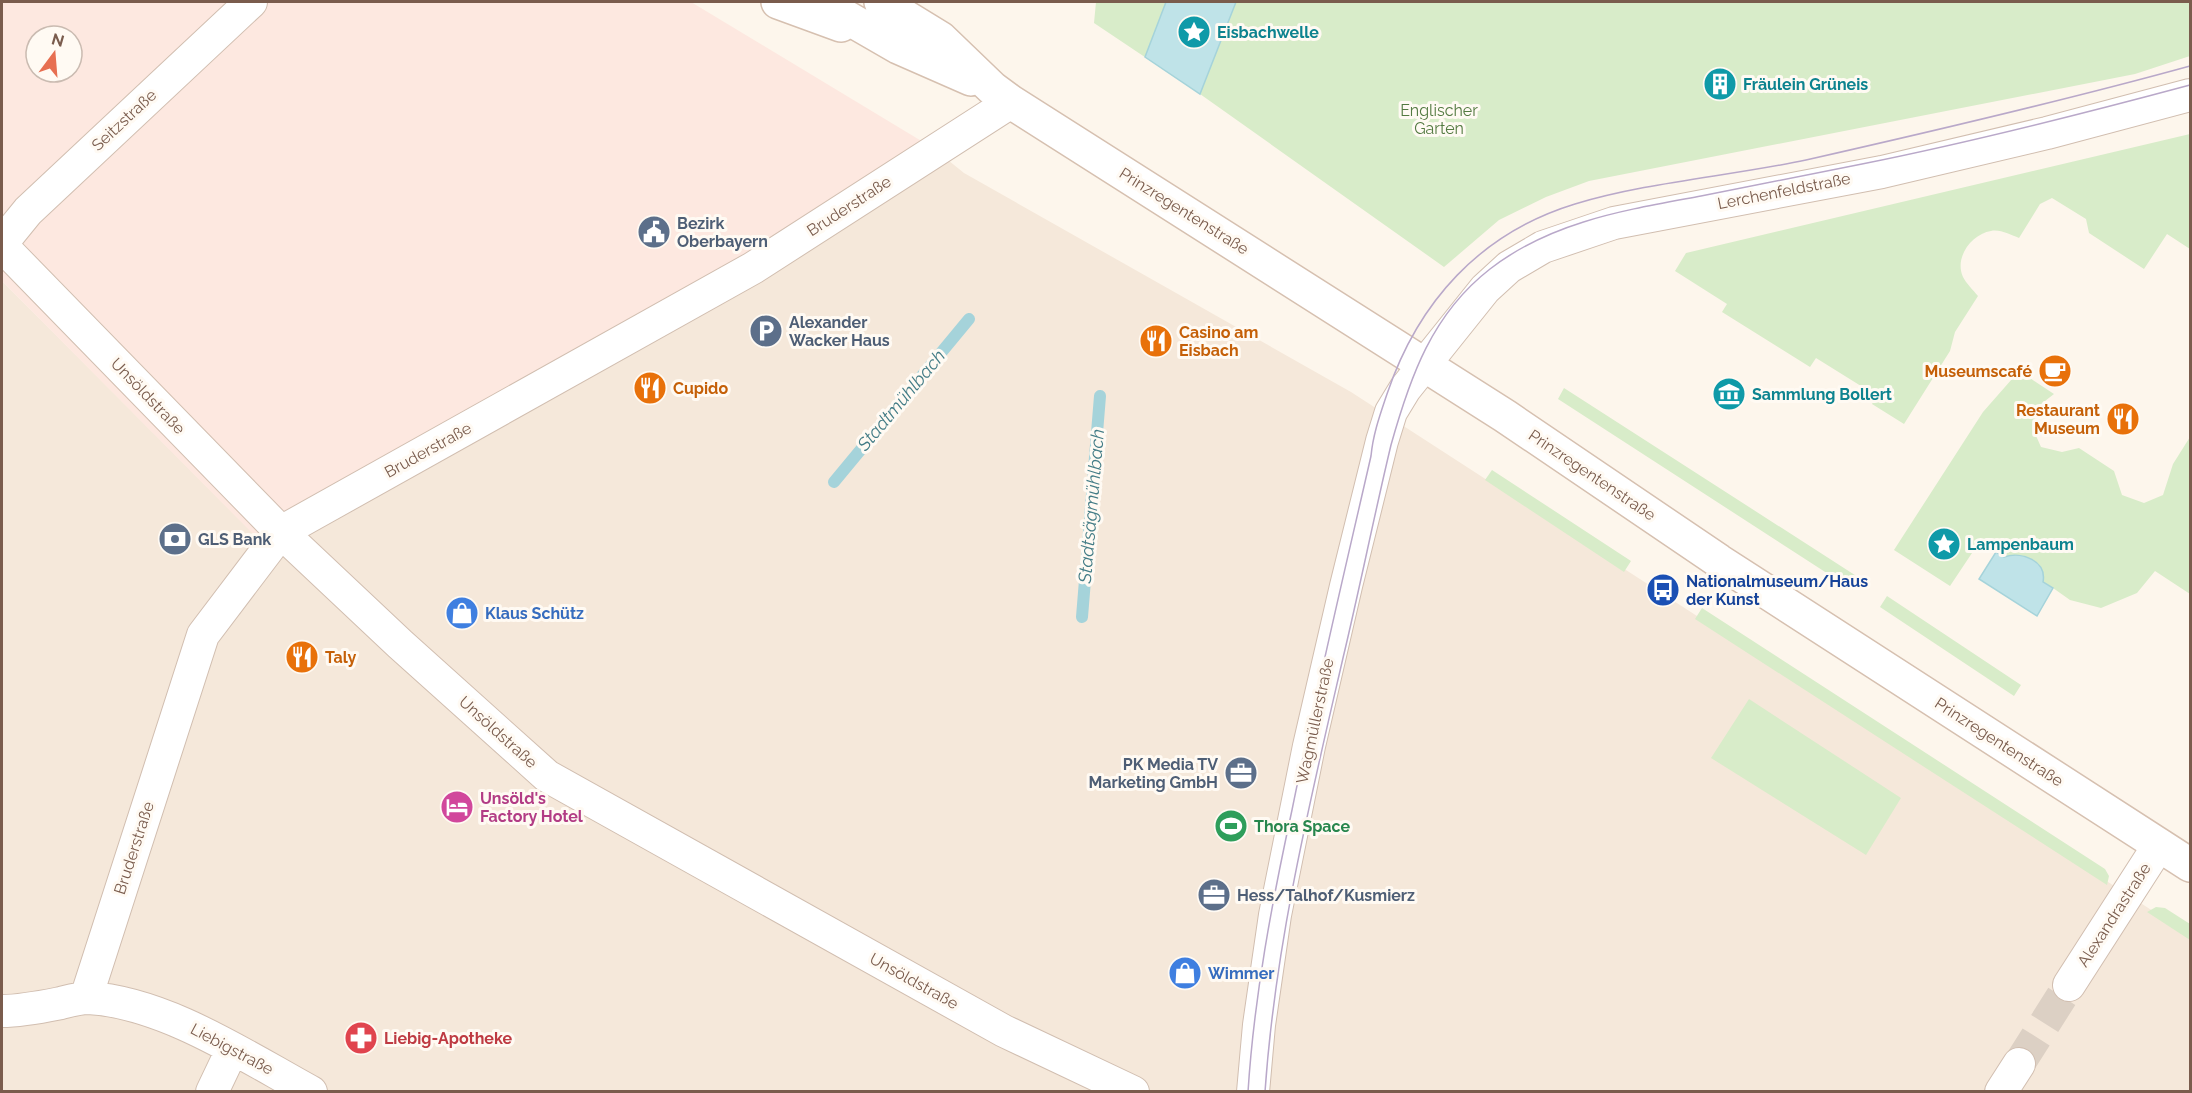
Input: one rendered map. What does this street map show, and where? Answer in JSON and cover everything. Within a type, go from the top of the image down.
[{"type":"main road","points":[[778,2],[898,47]]},
{"type":"main road","name":"Prinzregentenstraße","points":[[820,2],[898,47],[1002,95],[1505,416],[1719,561],[2190,865]]},
{"type":"main road","name":"Prinzregentenstraße","points":[[881,2],[940,38],[1002,95]]},
{"type":"main road","points":[[900,2],[940,38]]},
{"type":"street","name":"Seitzstraße","points":[[2,244],[28,211],[251,2]]},
{"type":"street","name":"Bruderstraße","points":[[86,998],[203,635],[281,532],[753,268],[1002,95]]},
{"type":"street","name":"Lerchenfeldstraße","points":[[1423,364],[1485,289],[1509,267],[1543,247],[1586,231],[1635,219],[1956,155],[2190,95]]},
{"type":"street","name":"Unsöldstraße","points":[[2,244],[281,532],[400,644],[547,776],[1004,1031],[1133,1092]]},
{"type":"street","name":"Wagmüllerstraße","points":[[1253,1092],[1259,1025],[1275,915],[1309,746],[1346,586],[1390,412],[1423,364]]},
{"type":"street","name":"Alexandrastraße","points":[[2069,985],[2159,845]]},
{"type":"street","points":[[2,1011],[28,1009],[86,998]]},
{"type":"street","name":"Liebigstraße","points":[[86,998],[135,1006],[185,1024],[311,1092]]},
{"type":"street","points":[[212,1092],[232,1050]]},
{"type":"street","points":[[2001,1092],[2019,1064]]},
{"type":"shaded area","points":[[2,2],[691,2],[933,148],[265,546],[2,281]]},
{"type":"shaded area","points":[[933,148],[964,173],[1351,392],[2190,935],[2190,1091],[2,1091],[2,281],[265,545]]},
{"type":"green space","name":"Englischer Garten","points":[[1096,2],[2190,2],[2190,56],[2135,74],[1589,181],[1546,197],[1499,220],[1444,267],[1200,94],[1094,23]]},
{"type":"green space","points":[[2190,134],[2190,249],[2167,234],[2144,269],[2089,233],[2086,219],[2052,198],[2040,204],[2019,238],[1994,231],[1977,237],[1963,254],[1961,269],[1964,279],[1978,296],[1955,332],[1950,351],[1904,424],[1872,404],[1877,396],[1816,358],[1810,367],[1722,312],[1727,304],[1675,271],[1686,253]]},
{"type":"green space","points":[[2019,371],[2054,394],[2036,408],[2033,429],[2041,447],[2062,452],[2079,448],[2114,471],[2122,495],[2144,503],[2163,495],[2173,464],[2190,437],[2190,594],[2155,571],[2137,593],[2101,608],[2070,600],[2053,588],[2037,616],[1979,579],[1996,552],[1980,541],[1950,586],[1894,550],[1983,412]]},
{"type":"green space","points":[[1564,388],[1861,579],[1853,590],[1558,399]]},
{"type":"green space","points":[[1492,470],[1631,561],[1624,572],[1485,480]]},
{"type":"green space","points":[[1887,596],[2021,685],[2014,696],[1880,607]]},
{"type":"green space","points":[[1702,608],[2105,869],[2109,876],[2107,885],[1695,619]]},
{"type":"green space","points":[[1749,699],[1901,798],[1866,855],[1711,758]]},
{"type":"green space","points":[[2156,907],[2165,908],[2190,924],[2190,940],[2147,912]]},
{"type":"water","points":[[1166,2],[1236,2],[1200,94],[1145,57]]},
{"type":"water","points":[[1996,552],[2004,557],[2018,555],[2032,559],[2041,568],[2043,582],[2053,588],[2037,616],[1979,579]]},
{"type":"waterway","name":"Stadtmühlbach","points":[[834,482],[969,319]]},
{"type":"waterway","name":"Stadtsägmühlbach","points":[[1082,617],[1100,396]]},
{"type":"tunnel","points":[[2019,1064],[2069,985]]},
{"type":"tram line","points":[[1248,1092],[1259,985],[1278,880],[1375,432],[1400,361],[1416,330],[1435,301],[1457,275],[1510,233],[1541,217],[1603,196],[1806,160],[1998,115],[2190,66]]},
{"type":"tram line","points":[[1265,1092],[1277,982],[1295,874],[1391,445],[1406,395],[1426,348],[1453,306],[1470,287],[1490,269],[1539,239],[1591,220],[1944,146],[2190,85]]},
{"type":"place","name":"Eisbachwelle","points":[[1194,32]]},
{"type":"place","name":"Fräulein Grüneis","points":[[1720,84]]},
{"type":"place","name":"Bezirk Oberbayern","points":[[654,232]]},
{"type":"place","name":"Alexander Wacker Haus","points":[[766,331]]},
{"type":"place","name":"Casino am Eisbach","points":[[1156,341]]},
{"type":"place","name":"Museumscafé","points":[[2055,371]]},
{"type":"place","name":"Cupido","points":[[650,388]]},
{"type":"place","name":"Sammlung Bollert","points":[[1729,394]]},
{"type":"place","name":"Restaurant Museum","points":[[2123,419]]},
{"type":"place","name":"GLS Bank","points":[[175,539]]},
{"type":"place","name":"Lampenbaum","points":[[1944,544]]},
{"type":"place","name":"Nationalmuseum/Haus der Kunst","points":[[1663,590]]},
{"type":"place","name":"Klaus Schütz","points":[[462,613]]},
{"type":"place","name":"Taly","points":[[302,657]]},
{"type":"place","name":"PK Media TV Marketing GmbH","points":[[1241,773]]},
{"type":"place","name":"Unsöld's Factory Hotel","points":[[457,807]]},
{"type":"place","name":"Thora Space","points":[[1231,826]]},
{"type":"place","name":"Hess/Talhof/Kusmierz","points":[[1214,895]]},
{"type":"place","name":"Wimmer","points":[[1185,973]]},
{"type":"place","name":"Liebig-Apotheke","points":[[361,1038]]}]
